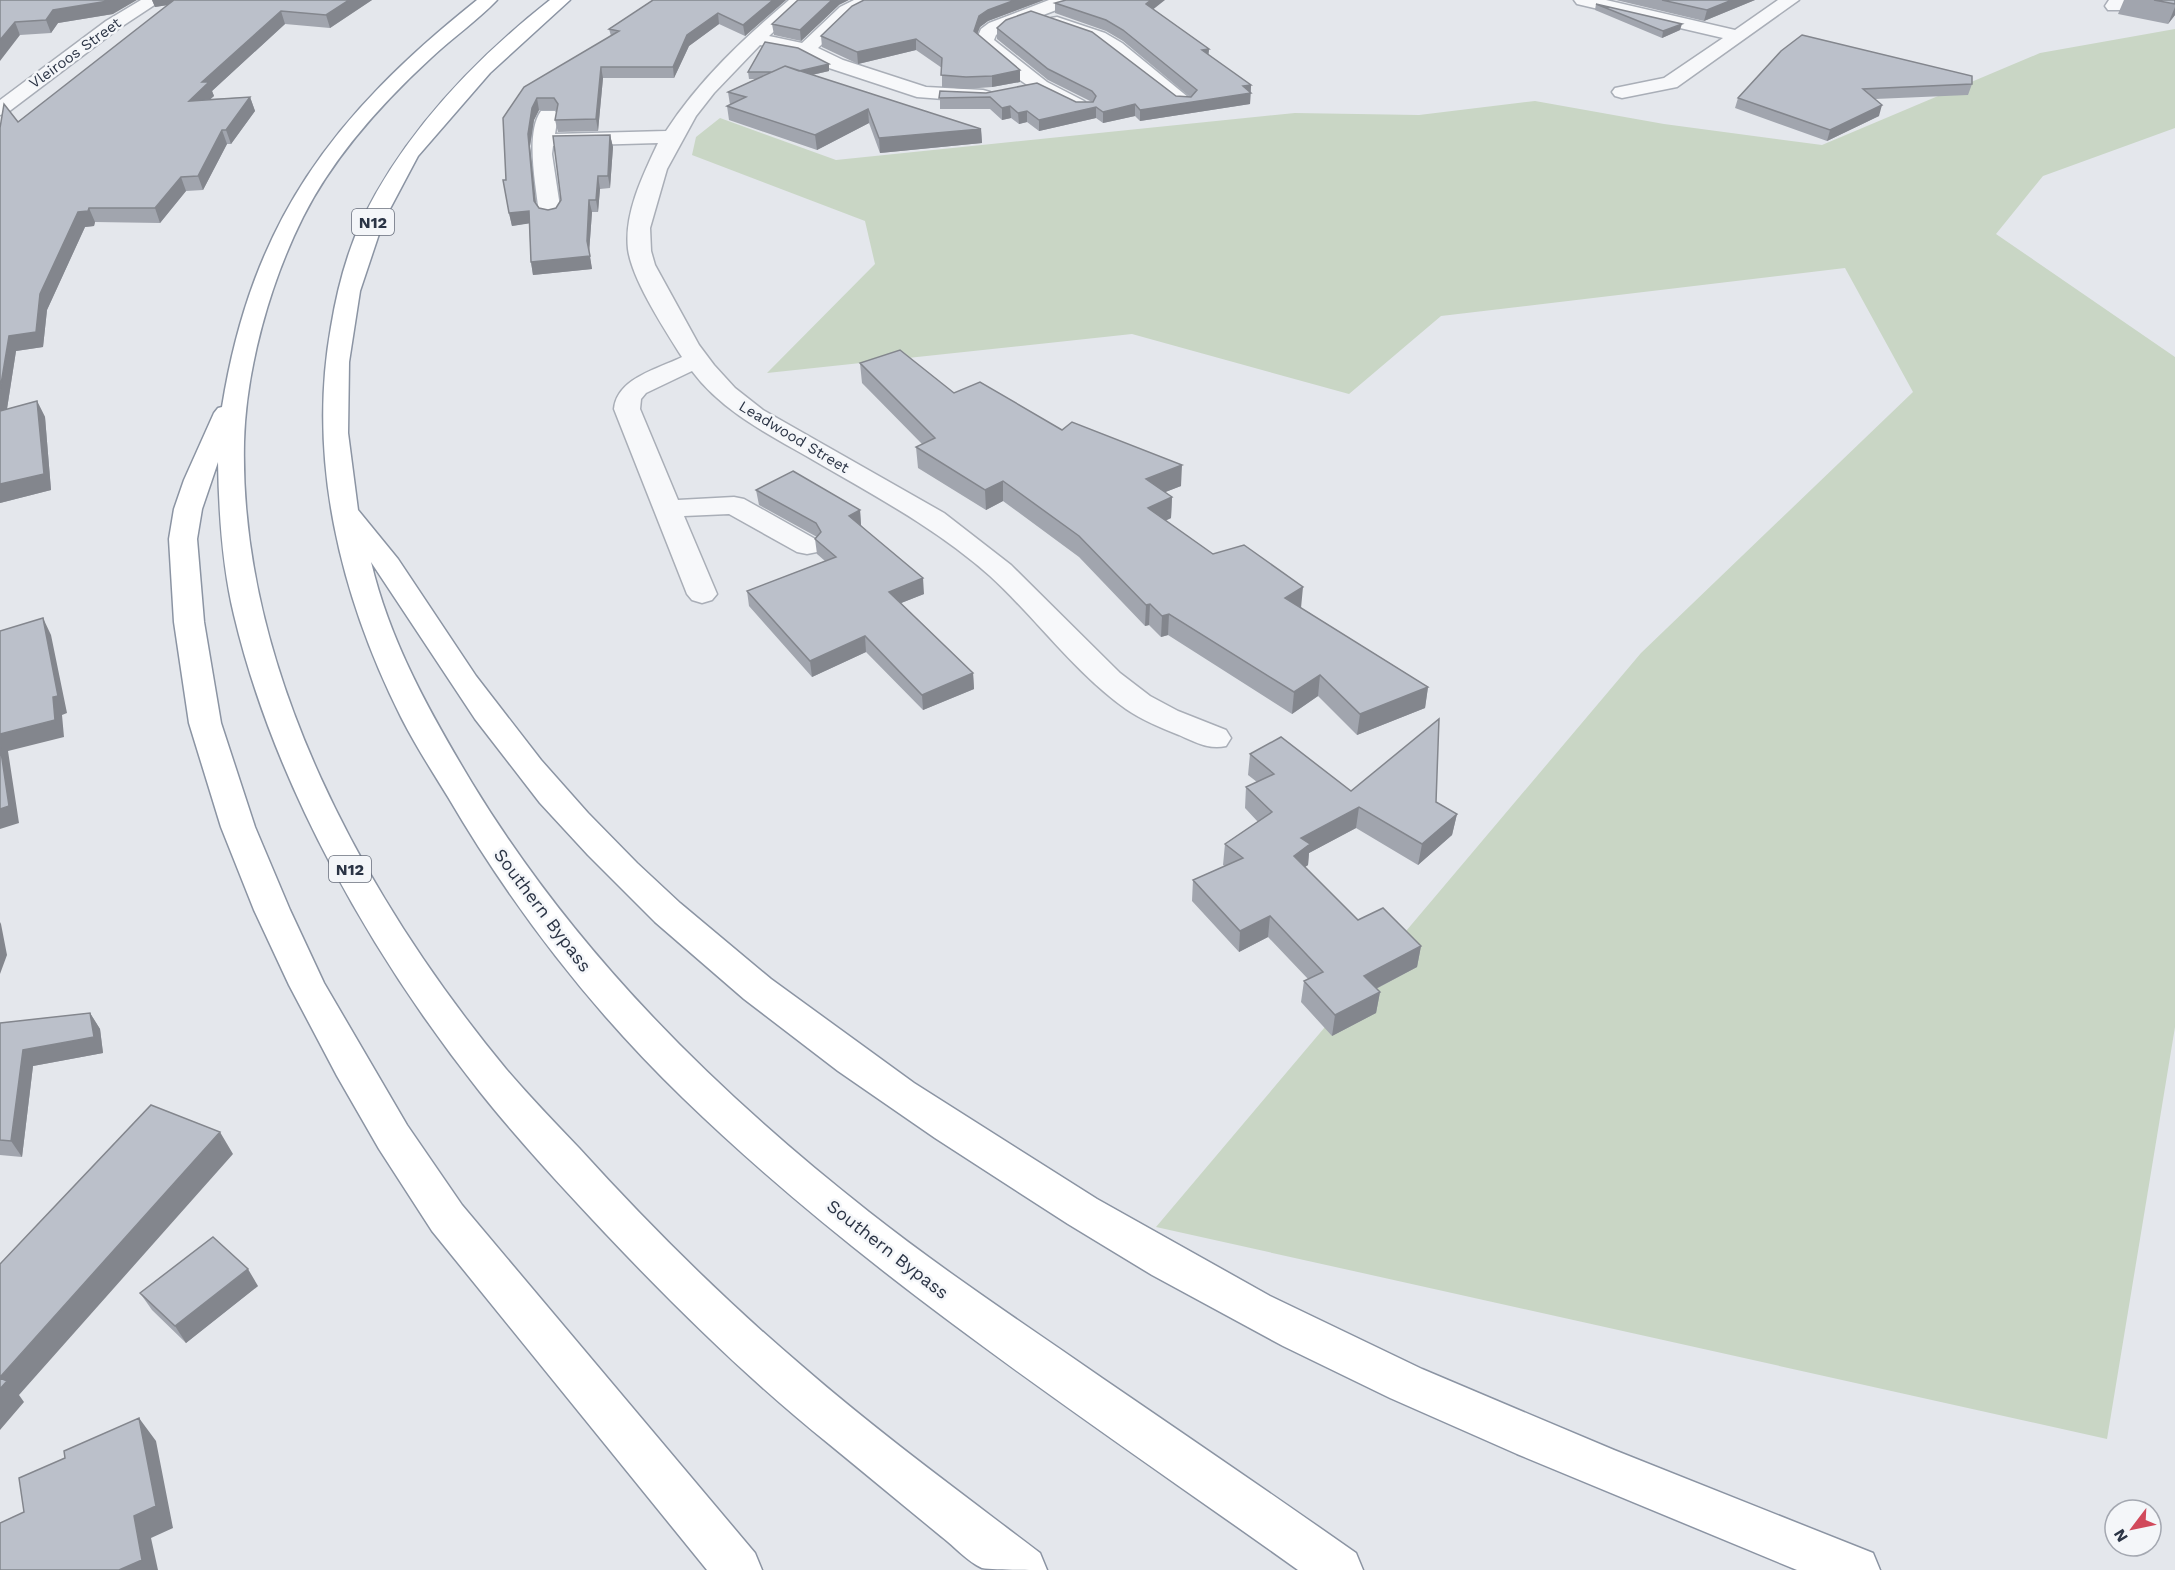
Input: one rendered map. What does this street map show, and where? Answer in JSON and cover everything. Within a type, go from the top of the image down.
[{"type":"highway","name":"N12","points":[[488,0],[423,53],[349,132],[314,179],[286,231],[254,310],[236,394],[231,446],[234,524],[242,584],[265,674],[305,779],[355,878],[412,969],[487,1073],[612,1214],[780,1376],[937,1504],[1023,1570]]},
{"type":"highway","name":"Southern Bypass","points":[[561,0],[480,69],[410,153],[385,196],[366,236],[350,286],[340,329],[334,433],[343,510],[355,560],[381,638],[415,712],[482,830],[536,904],[611,999],[694,1085],[852,1223],[981,1320],[1339,1570]]},
{"type":"highway","points":[[236,394],[197,480],[188,509],[183,539],[184,563],[189,622],[204,723],[238,826],[272,910],[307,985],[351,1065],[393,1137],[447,1218],[738,1570]]},
{"type":"highway","points":[[343,510],[384,560],[482,708],[550,794],[624,872],[701,944],[800,1024],[885,1084],[1095,1221],[1204,1285],[1314,1340],[1505,1426],[1856,1570]]},
{"type":"street","name":"Vleiroos Street","points":[[0,109],[112,25],[153,0]]},
{"type":"street","name":"Leadwood Street","points":[[799,0],[754,38],[715,79],[661,153],[650,181],[640,218],[638,238],[641,258],[695,360],[733,401],[934,519],[964,540],[1001,571],[1109,680],[1139,703],[1167,718],[1215,738]]},
{"type":"street","points":[[806,49],[846,11],[868,0]]},
{"type":"street","points":[[1078,0],[1055,4],[995,27],[987,33],[985,41],[1040,86],[1084,108]]},
{"type":"street","points":[[1583,0],[1739,36]]},
{"type":"street","points":[[1622,92],[1670,83],[1790,0]]},
{"type":"street","points":[[1029,13],[1099,37],[1184,102]]},
{"type":"street","points":[[754,38],[806,49],[836,64],[924,93],[953,96],[997,94]]},
{"type":"street","points":[[1018,90],[1040,86]]},
{"type":"street","points":[[548,115],[543,140],[542,164],[550,213]]},
{"type":"street","points":[[543,140],[672,137]]},
{"type":"street","points":[[695,360],[637,388],[628,397],[627,409],[702,594]]},
{"type":"street","points":[[794,472],[825,456]]},
{"type":"street","points":[[668,510],[734,505],[764,488]]},
{"type":"street","points":[[734,505],[807,546]]},
{"type":"green space","points":[[2175,29],[2175,128],[2043,176],[1996,234],[2175,357],[2175,1027],[2107,1439],[1156,1227],[1641,653],[1913,392],[1845,268],[1441,316],[1349,394],[1132,334],[767,373],[875,264],[865,221],[692,155],[696,137],[720,118],[836,160],[1295,113],[1419,115],[1535,101],[1664,124],[1822,145],[2040,53]]},
{"type":"building","points":[[0,0],[110,0],[53,10],[46,20],[15,22],[0,40]]},
{"type":"building","points":[[174,0],[349,0],[326,15],[281,11],[202,82],[209,82],[189,101],[250,97],[226,130],[222,130],[198,176],[181,177],[155,208],[89,208],[88,211],[78,212],[40,294],[36,332],[9,336],[0,390],[0,128],[4,104],[18,122]]},
{"type":"building","points":[[653,0],[773,0],[743,25],[718,13],[687,35],[673,67],[601,67],[596,119],[555,120],[558,104],[554,98],[537,98],[532,108],[528,134],[534,201],[539,208],[548,210],[556,208],[561,200],[553,136],[610,135],[608,176],[598,176],[596,200],[589,200],[587,241],[590,256],[531,262],[529,211],[509,213],[503,180],[506,180],[503,118],[524,87],[619,31],[609,29]]},
{"type":"building","points":[[798,0],[832,0],[800,30],[772,24]]},
{"type":"building","points":[[864,0],[1015,0],[988,10],[979,16],[974,31],[1020,70],[992,76],[941,75],[942,58],[916,39],[857,52],[821,36],[852,6]]},
{"type":"building","points":[[1066,0],[1151,0],[1146,4],[1209,49],[1202,50],[1251,85],[1243,86],[1251,93],[1140,110],[1135,104],[1103,112],[1096,107],[1039,120],[1027,111],[1018,113],[1010,106],[1002,108],[990,97],[939,98],[940,91],[986,93],[1037,83],[1076,102],[1093,102],[1096,96],[1092,91],[1048,69],[997,28],[1006,20],[1031,11],[1092,32],[1176,96],[1191,97],[1197,90],[1123,30],[1106,20],[1055,3]]},
{"type":"building","points":[[1662,0],[1732,0],[1707,10]]},
{"type":"building","points":[[2154,0],[2175,0],[2175,4]]},
{"type":"building","points":[[1596,4],[1682,24],[1663,31]]},
{"type":"building","points":[[1802,35],[1972,76],[1972,84],[1863,89],[1882,105],[1830,130],[1738,98],[1781,51]]},
{"type":"building","points":[[765,42],[798,48],[829,64],[799,71],[785,66],[772,72],[748,72]]},
{"type":"building","points":[[785,66],[981,129],[879,138],[868,109],[815,135],[727,106],[746,97],[728,92]]},
{"type":"building","points":[[900,350],[954,393],[980,382],[1062,430],[1072,422],[1182,465],[1146,479],[1172,497],[1148,508],[1213,554],[1244,545],[1303,587],[1285,598],[1428,687],[1360,714],[1320,675],[1294,692],[1169,614],[1162,616],[1150,604],[1146,605],[1079,536],[1003,481],[985,490],[916,447],[935,438],[860,363]]},
{"type":"building","points":[[37,401],[44,474],[0,484],[0,411]]},
{"type":"building","points":[[793,471],[860,510],[849,516],[923,578],[889,592],[973,673],[922,695],[865,636],[810,661],[747,591],[836,557],[815,539],[821,532],[816,523],[756,490]]},
{"type":"building","points":[[43,618],[58,696],[53,697],[55,720],[0,734],[0,631]]},
{"type":"building","points":[[1439,719],[1436,802],[1457,814],[1422,844],[1359,807],[1301,838],[1310,844],[1294,856],[1358,920],[1383,908],[1421,946],[1364,976],[1380,992],[1335,1015],[1304,981],[1323,972],[1270,916],[1240,931],[1193,880],[1243,858],[1225,844],[1272,812],[1246,787],[1274,774],[1250,754],[1281,737],[1351,791]]},
{"type":"building","points":[[0,745],[9,806],[0,809]]},
{"type":"building","points":[[90,1013],[94,1037],[23,1050],[11,1141],[0,1140],[0,1023]]},
{"type":"building","points":[[151,1105],[220,1132],[0,1377],[0,1264]]},
{"type":"building","points":[[213,1237],[248,1269],[175,1326],[140,1293]]},
{"type":"building","points":[[0,1378],[7,1381],[0,1389]]},
{"type":"building","points":[[139,1418],[156,1506],[134,1516],[142,1560],[119,1570],[0,1570],[0,1523],[24,1512],[19,1478],[65,1458],[64,1451]]}]
